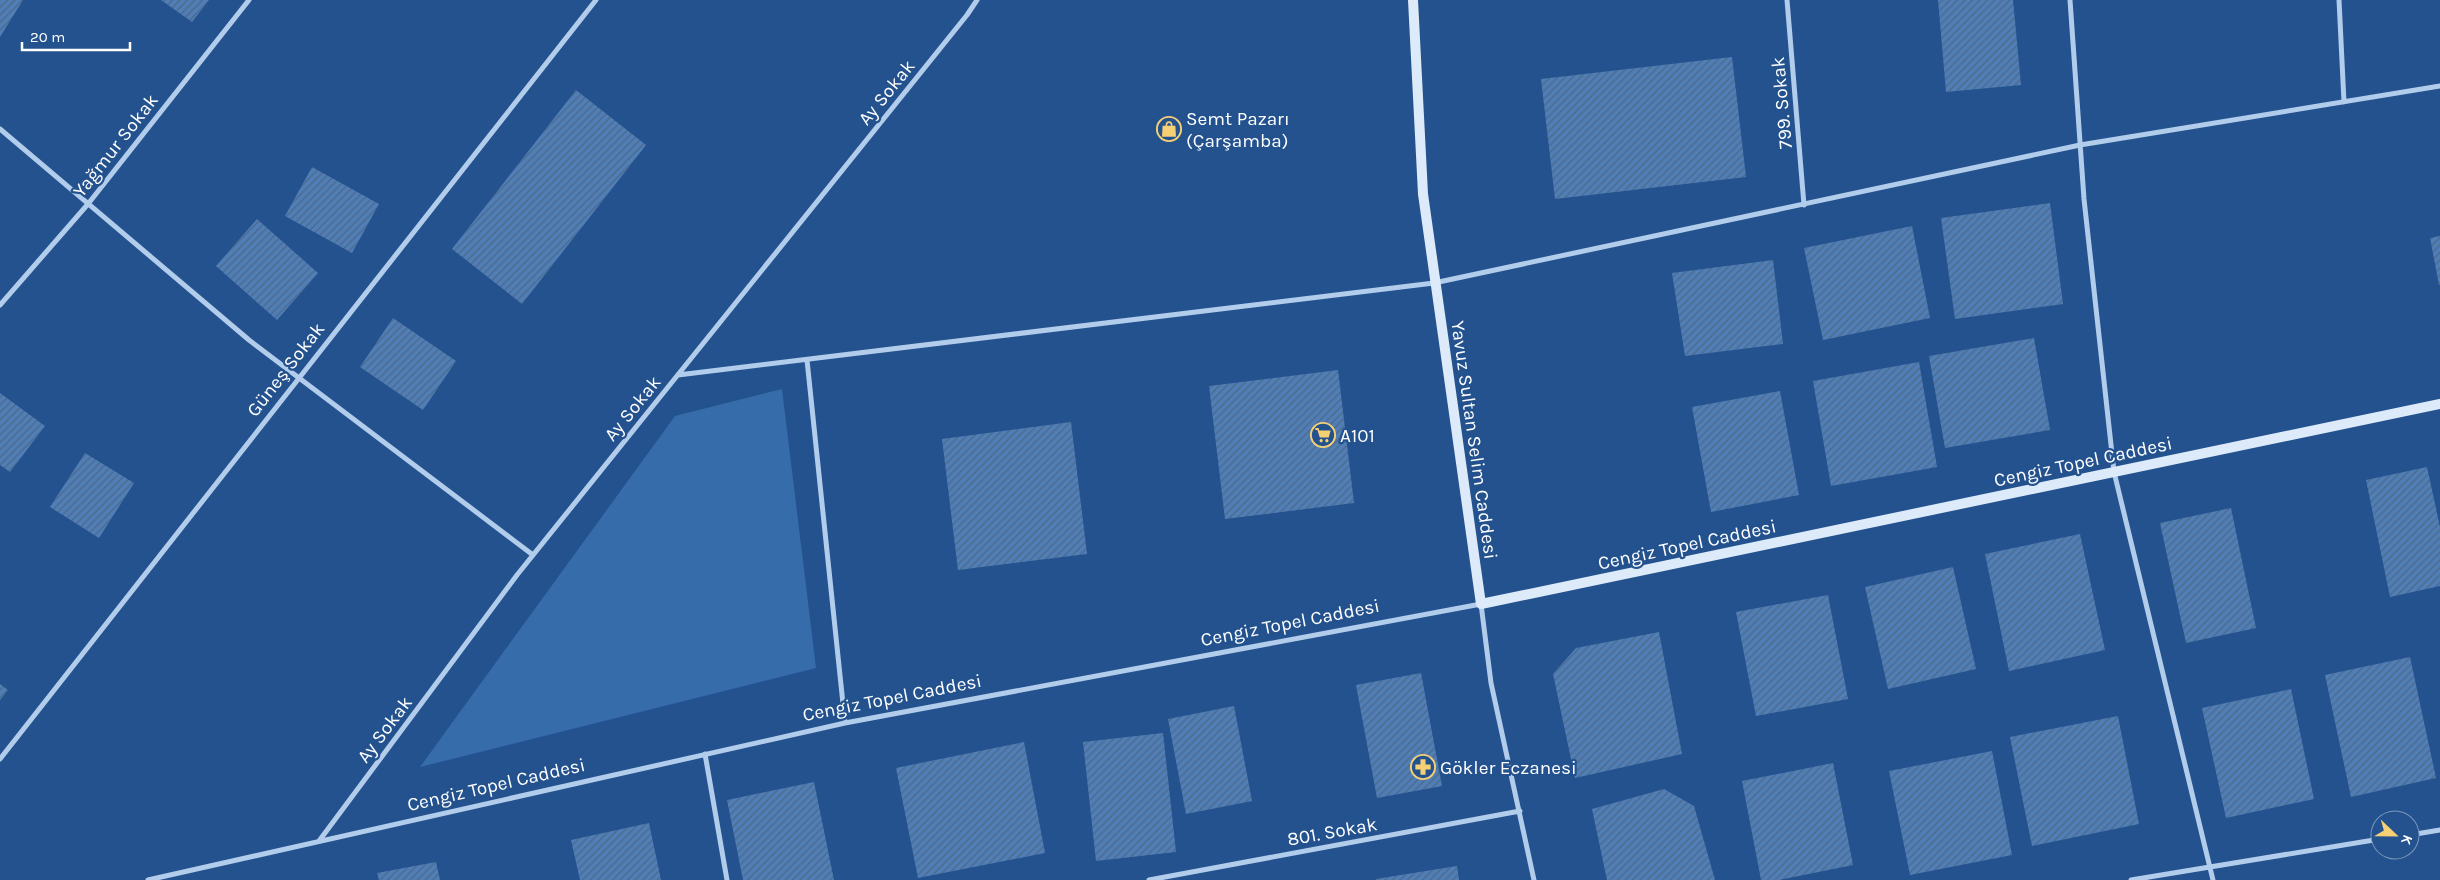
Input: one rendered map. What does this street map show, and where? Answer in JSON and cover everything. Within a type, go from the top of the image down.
[{"type":"street","name":"Yağmur Sokak","points":[[0,305],[88,204],[249,0]]},
{"type":"street","name":"Güneş Sokak","points":[[0,759],[298,377],[596,0]]},
{"type":"street","name":"Ay Sokak","points":[[319,842],[533,555],[967,15],[977,0]]},
{"type":"street","name":"Yavuz Sultan Selim Caddesi","points":[[1413,0],[1422,194],[1434,283],[1491,683],[1534,880]]},
{"type":"street","name":"799. Sokak","points":[[1788,0],[1804,204]]},
{"type":"street","points":[[2070,0],[2084,198],[2114,472],[2213,880]]},
{"type":"street","points":[[2339,0],[2344,102]]},
{"type":"street","points":[[678,375],[1434,283],[2080,145],[2440,86]]},
{"type":"street","points":[[0,129],[249,340],[533,555]]},
{"type":"street","points":[[807,360],[845,723]]},
{"type":"street","name":"Cengiz Topel Caddesi","points":[[148,880],[845,723],[1481,604],[2440,404]]},
{"type":"street","points":[[705,754],[728,880]]},
{"type":"street","name":"801. Sokak","points":[[1149,880],[1520,811]]},
{"type":"street","points":[[2420,833],[2440,830]]},
{"type":"street","points":[[2131,880],[2370,841]]},
{"type":"shaded area","points":[[782,389],[816,668],[420,767],[675,416]]},
{"type":"building","points":[[0,0],[23,0],[0,37]]},
{"type":"building","points":[[161,0],[209,0],[192,22]]},
{"type":"building","points":[[1938,0],[2013,0],[2021,85],[1946,92]]},
{"type":"building","points":[[1732,57],[1746,177],[1555,199],[1541,79]]},
{"type":"building","points":[[576,90],[646,145],[522,304],[452,249]]},
{"type":"building","points":[[312,167],[379,204],[352,253],[285,216]]},
{"type":"building","points":[[2050,203],[2063,304],[1955,319],[1941,218]]},
{"type":"building","points":[[257,219],[318,273],[277,320],[216,266]]},
{"type":"building","points":[[1912,226],[1930,318],[1823,340],[1804,248]]},
{"type":"building","points":[[2440,236],[2440,285],[2439,285],[2430,238]]},
{"type":"building","points":[[1773,260],[1783,344],[1685,356],[1672,273]]},
{"type":"building","points":[[393,318],[456,361],[423,410],[360,367]]},
{"type":"building","points":[[2034,338],[2050,430],[1945,448],[1929,356]]},
{"type":"building","points":[[1919,362],[1937,467],[1831,486],[1813,381]]},
{"type":"building","points":[[1338,370],[1354,503],[1225,519],[1209,386]]},
{"type":"building","points":[[1780,391],[1799,495],[1711,512],[1692,407]]},
{"type":"building","points":[[0,393],[45,426],[10,472],[0,465]]},
{"type":"building","points":[[1071,422],[1087,554],[958,570],[942,439]]},
{"type":"building","points":[[85,453],[134,483],[99,538],[50,507]]},
{"type":"building","points":[[2427,467],[2440,527],[2440,586],[2390,597],[2366,480]]},
{"type":"building","points":[[2231,508],[2256,628],[2186,643],[2160,523]]},
{"type":"building","points":[[2080,534],[2105,650],[2009,671],[1985,554]]},
{"type":"building","points":[[1953,567],[1976,669],[1888,689],[1865,587]]},
{"type":"building","points":[[1828,595],[1848,699],[1756,716],[1736,612]]},
{"type":"building","points":[[1659,632],[1682,754],[1575,778],[1553,674],[1576,648]]},
{"type":"building","points":[[2410,657],[2436,778],[2351,797],[2325,675]]},
{"type":"building","points":[[1421,673],[1442,786],[1377,798],[1356,685]]},
{"type":"building","points":[[0,684],[8,690],[0,700]]},
{"type":"building","points":[[2291,689],[2314,799],[2226,818],[2202,708]]},
{"type":"building","points":[[1234,706],[1252,801],[1186,814],[1168,719]]},
{"type":"building","points":[[2118,716],[2139,824],[2032,846],[2010,737]]},
{"type":"building","points":[[1163,733],[1176,852],[1096,861],[1083,742]]},
{"type":"building","points":[[1024,742],[1045,853],[918,878],[896,768]]},
{"type":"building","points":[[1992,751],[2012,855],[1910,875],[1889,771]]},
{"type":"building","points":[[1833,763],[1853,865],[1779,880],[1761,880],[1742,781]]},
{"type":"building","points":[[814,782],[834,880],[743,880],[727,800]]},
{"type":"building","points":[[1664,789],[1694,806],[1715,880],[1607,880],[1592,809]]},
{"type":"building","points":[[649,823],[661,880],[580,880],[571,840]]},
{"type":"building","points":[[436,862],[440,880],[379,880],[377,873]]},
{"type":"building","points":[[1457,866],[1459,880],[1376,880],[1376,879]]},
{"type":"place","name":"Semt Pazarı (Çarşamba)","points":[[1169,129]]},
{"type":"place","name":"A101","points":[[1323,435]]},
{"type":"place","name":"Gökler Eczanesi","points":[[1423,767]]}]
